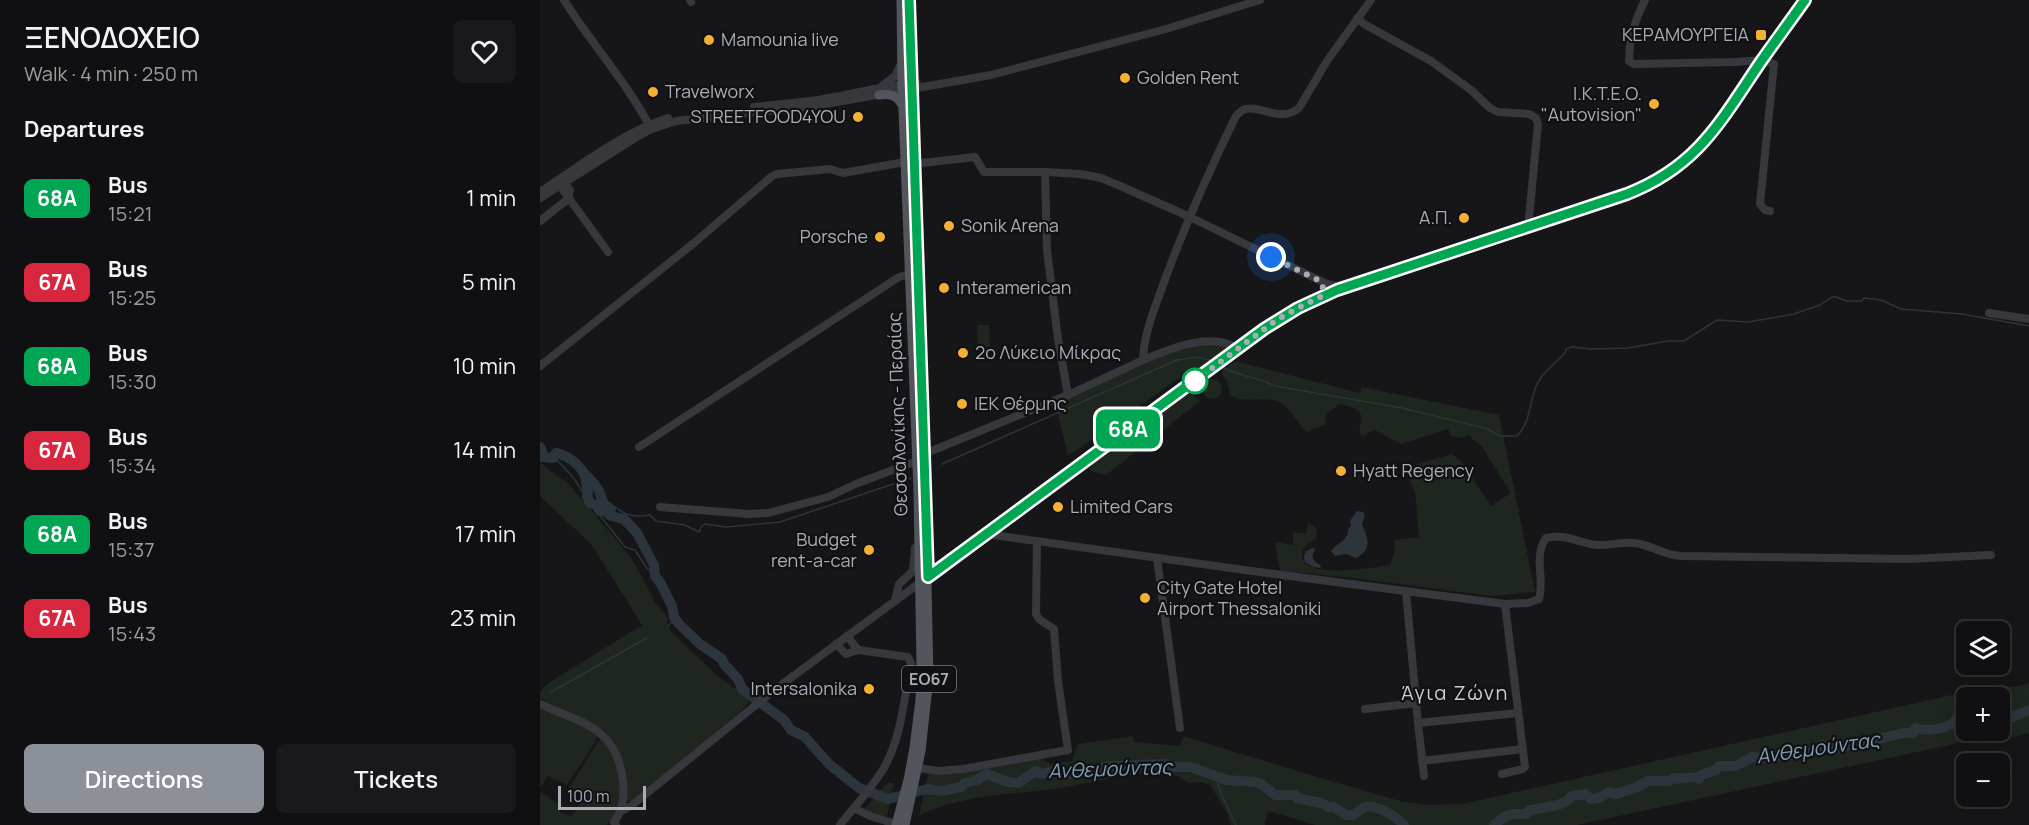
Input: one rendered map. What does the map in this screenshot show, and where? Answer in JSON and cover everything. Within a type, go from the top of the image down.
[{"type":"main road","name":"Θεσσαλονίκης - Περαίας","points":[[899,825],[912,780],[920,700],[925,482],[921,461],[910,274],[909,163],[903,109],[907,87],[903,60],[901,0]]},
{"type":"main road","name":"Θεσσαλονίκης - Περαίας","points":[[909,0],[907,87],[921,461],[918,490],[929,684],[918,768],[912,780]]},
{"type":"main road","points":[[878,91],[898,98],[903,109]]},
{"type":"street","points":[[564,0],[632,94],[649,125]]},
{"type":"street","points":[[540,192],[617,142],[649,125],[683,115],[826,99],[979,78],[1166,29],[1260,0]]},
{"type":"street","points":[[1143,360],[1148,326],[1197,198],[1236,116],[1243,110],[1250,109],[1280,114],[1296,111],[1327,61],[1371,0]]},
{"type":"street","points":[[1645,0],[1635,20],[1629,61],[1634,63],[1735,63],[1762,60],[1774,64],[1760,204],[1765,210],[1770,211]]},
{"type":"street","points":[[621,811],[636,802],[773,691],[1275,321],[1322,296],[1643,188],[1676,169],[1720,125],[1762,60],[1805,0]]},
{"type":"street","points":[[1357,18],[1431,62],[1471,90],[1490,108],[1498,112],[1529,114],[1536,118],[1538,124],[1528,228]]},
{"type":"street","points":[[540,198],[649,130],[676,122],[814,106],[878,91],[891,80],[903,60]]},
{"type":"street","points":[[540,366],[777,174],[830,169],[838,173],[850,173],[909,163],[975,158],[984,172],[1045,172],[1101,178],[1190,217],[1320,281],[1344,288]]},
{"type":"street","points":[[1045,172],[1047,250],[1058,339],[1068,394]]},
{"type":"street","points":[[540,221],[568,199],[570,190],[562,184]]},
{"type":"street","points":[[568,199],[608,252]]},
{"type":"street","points":[[639,447],[899,277],[910,274]]},
{"type":"street","points":[[1320,281],[1323,288],[1322,296]]},
{"type":"street","points":[[1989,312],[2029,319]]},
{"type":"street","points":[[660,507],[749,514],[768,513],[828,497],[858,483],[921,461],[1161,352],[1204,342],[1227,344],[1238,349]]},
{"type":"street","points":[[895,601],[899,584],[914,566],[919,511]]},
{"type":"street","points":[[986,534],[1505,604],[1528,603],[1539,599],[1541,594],[1539,562],[1542,544],[1546,538],[1553,536],[1567,537],[1597,545],[1630,542],[1665,554],[1680,556],[1909,559],[1991,555]]},
{"type":"street","points":[[918,768],[938,771],[963,768],[1068,750],[1058,681],[1054,629],[1039,619],[1036,614],[1037,541]]},
{"type":"street","points":[[1157,558],[1180,728]]},
{"type":"street","points":[[1406,592],[1424,776]]},
{"type":"street","points":[[1502,774],[1524,769],[1505,604]]},
{"type":"street","points":[[847,636],[858,650]]},
{"type":"street","points":[[836,644],[846,654],[858,650],[900,654],[908,657],[911,663],[894,745],[879,776],[840,825]]},
{"type":"street","points":[[1365,709],[1416,703]]},
{"type":"street","points":[[540,704],[599,732],[610,742],[618,758],[622,775],[623,803],[614,822],[616,825]]},
{"type":"street","points":[[1418,723],[1518,713]]},
{"type":"street","points":[[1422,761],[1523,749]]},
{"type":"street","points":[[854,808],[870,816],[899,825]]},
{"type":"shaded area","points":[[977,325],[989,325],[990,347],[978,347]]},
{"type":"shaded area","points":[[1204,344],[1223,344],[1228,350],[1197,372],[1185,374],[1068,456],[1055,402],[1161,355]]},
{"type":"shaded area","points":[[1235,361],[1360,393],[1362,387],[1499,415],[1535,592],[1491,596],[1280,571],[1275,542],[1293,545],[1293,532],[1306,534],[1308,523],[1315,527],[1317,532],[1316,539],[1307,544],[1303,551],[1303,560],[1308,566],[1317,569],[1343,570],[1390,565],[1395,540],[1419,537],[1415,492],[1408,471],[1417,464],[1452,454],[1461,461],[1491,506],[1511,493],[1482,447],[1468,435],[1463,438],[1451,436],[1448,429],[1401,444],[1375,430],[1362,436],[1359,432],[1361,415],[1359,412],[1352,407],[1340,404],[1327,413],[1325,425],[1306,432],[1291,413],[1275,400],[1242,399],[1230,395],[1222,370]]},
{"type":"shaded area","points":[[1212,379],[1219,382],[1222,389],[1219,396],[1212,399],[1205,396],[1202,389],[1205,382]]},
{"type":"shaded area","points":[[1192,394],[1200,401],[1106,475],[1090,471],[1094,462],[1187,395]]},
{"type":"shaded area","points":[[540,462],[567,482],[623,548],[635,564],[655,602],[668,618],[667,623],[670,630],[714,673],[750,700],[735,716],[632,802],[627,801],[621,760],[608,736],[600,729],[540,698],[540,691],[550,682],[642,625],[591,544],[540,496]]},
{"type":"shaded area","points":[[1357,511],[1365,515],[1362,524],[1368,542],[1367,547],[1356,558],[1346,554],[1335,556],[1331,551],[1346,537],[1351,526],[1350,521]]},
{"type":"shaded area","points":[[1313,548],[1315,550],[1313,559],[1321,565],[1320,568],[1305,562],[1306,551]]},
{"type":"shaded area","points":[[2029,683],[2029,733],[2010,737],[2010,687]]},
{"type":"shaded area","points":[[1956,694],[1956,741],[1977,741],[1959,743],[1577,825],[1315,825],[1268,811],[1265,825],[1231,825],[1228,815],[1209,783],[1206,785],[1204,782],[1188,783],[1173,775],[1156,772],[1131,774],[1067,787],[973,799],[936,808],[919,816],[928,774],[963,771],[1039,758],[1051,764],[1072,761],[1078,744],[1133,736],[1134,742],[1180,746],[1183,736],[1400,801],[1425,805],[1462,804]]},
{"type":"shaded area","points":[[540,706],[598,734],[567,785],[548,776],[540,788]]},
{"type":"shaded area","points":[[601,737],[614,752],[619,776],[621,798],[617,814],[607,825],[540,825],[540,791],[557,803],[561,813],[572,816],[582,801],[579,793],[569,788]]},
{"type":"shaded area","points":[[887,783],[894,783],[887,816],[883,817],[864,810]]},
{"type":"waterway","points":[[1220,366],[1275,386],[1402,408],[1488,429],[1500,436],[1517,436],[1525,424],[1534,391],[1540,379],[1565,353],[1566,349],[1572,347],[1628,348],[1668,341],[1684,341],[1717,320],[1748,322],[1794,314],[1820,305],[1832,297],[1847,301],[1862,301],[1864,298],[1881,300],[1901,309],[1962,314],[2029,326]]},
{"type":"waterway","points":[[942,464],[1177,360],[1196,357],[1214,361]]},
{"type":"waterway","name":"Ανθεμούντας","points":[[540,447],[542,457],[553,458],[556,453],[576,463],[585,476],[590,503],[596,505],[600,511],[604,510],[611,516],[624,519],[637,533],[654,565],[655,576],[679,624],[700,644],[722,659],[738,679],[742,689],[784,720],[791,730],[805,737],[829,764],[859,788],[888,799],[927,789],[942,791],[961,787],[987,774],[1008,782],[1018,783],[1036,771],[1042,774],[1057,770],[1072,774],[1113,766],[1166,764],[1173,767],[1191,767],[1226,780],[1255,782],[1263,785],[1275,795],[1295,795],[1297,798],[1334,807],[1346,815],[1353,815],[1365,807],[1375,807],[1404,825]]},
{"type":"waterway","name":"Ανθεμούντας","points":[[553,458],[565,468],[587,496]]},
{"type":"waterway","name":"Ανθεμούντας","points":[[584,473],[598,489],[605,506],[611,510]]},
{"type":"waterway","points":[[602,497],[629,515],[650,515],[656,521],[685,525],[699,532],[705,524],[726,527],[780,522],[911,478]]},
{"type":"waterway","name":"Ανθεμούντας","points":[[590,503],[625,547],[635,550],[655,576]]},
{"type":"waterway","points":[[668,626],[674,617]]},
{"type":"waterway","points":[[551,692],[647,638]]},
{"type":"waterway","name":"Ανθεμούντας","points":[[2010,718],[2029,710]]},
{"type":"waterway","name":"Ανθεμούντας","points":[[1494,825],[1504,817],[1558,805],[1572,796],[1585,794],[1591,799],[1599,798],[1609,792],[1616,794],[1648,781],[1669,781],[1674,778],[1690,777],[1699,779],[1701,775],[1716,770],[1719,766],[1736,766],[1752,757],[1766,758],[1769,754],[1797,755],[1812,751],[1822,745],[1835,749],[1904,733],[1913,733],[1915,728],[1925,730],[1943,728],[1956,719]]},
{"type":"waterway","points":[[1215,775],[1236,825]]},
{"type":"bus line","name":"68Α","points":[[909,0],[928,577],[1275,321],[1298,308],[1337,290],[1627,194],[1651,185],[1668,175],[1693,154],[1720,125],[1762,60],[1805,0]]},
{"type":"place","name":"ΚΕΡΑΜΟΥΡΓΕΙΑ","points":[[1761,35]]},
{"type":"place","name":"Mamounia live","points":[[709,40]]},
{"type":"place","name":"Golden Rent","points":[[1125,78]]},
{"type":"place","name":"Travelworx","points":[[653,92]]},
{"type":"place","name":"I.Κ.Τ.Ε.Ο. \"Autovision\"","points":[[1654,104]]},
{"type":"place","name":"STREETFOOD4YOU","points":[[858,117]]},
{"type":"place","name":"Α.Π.","points":[[1464,218]]},
{"type":"place","name":"Sonik Arena","points":[[949,226]]},
{"type":"place","name":"Porsche","points":[[880,237]]},
{"type":"place","name":"Interamerican","points":[[944,288]]},
{"type":"place","name":"2ο Λύκειο Μίκρας","points":[[963,353]]},
{"type":"place","name":"ΙΕΚ Θέρμης","points":[[962,404]]},
{"type":"place","name":"Hyatt Regency","points":[[1341,471]]},
{"type":"place","name":"Limited Cars","points":[[1058,507]]},
{"type":"place","name":"Budget rent-a-car","points":[[869,550]]},
{"type":"place","name":"City Gate Hotel Airport Thessaloniki","points":[[1145,598]]},
{"type":"place","name":"Intersalonika","points":[[869,689]]},
{"type":"district","name":"Άγια Ζώνη","points":[[1455,693]]},
{"type":"route","points":[[1195,381],[1275,321],[1322,296],[1323,288],[1320,281],[1271,257]]}]
